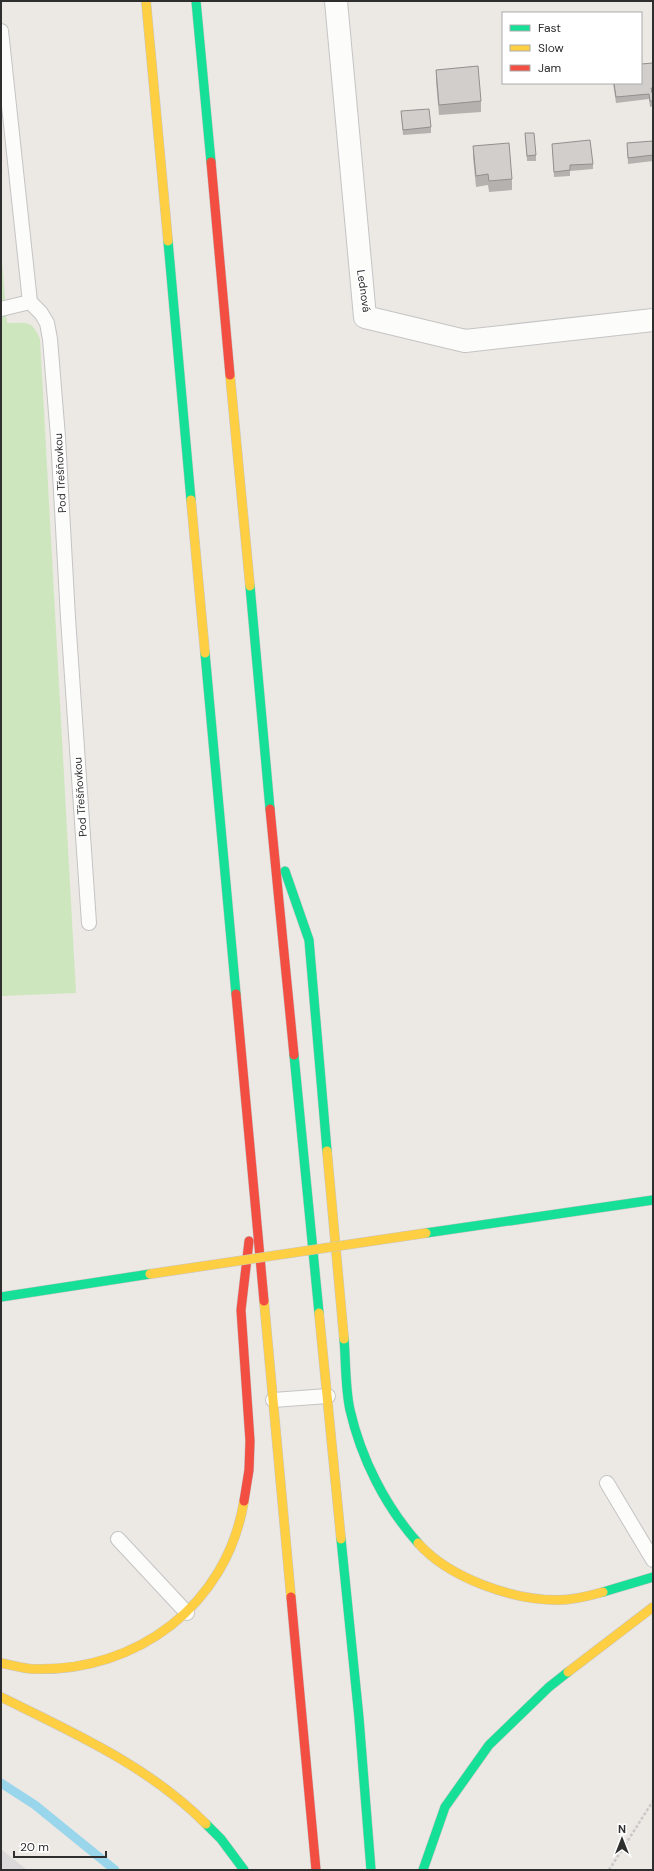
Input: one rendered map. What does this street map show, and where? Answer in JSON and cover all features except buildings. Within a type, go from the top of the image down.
[{"type":"main road","points":[[146,1],[316,1870]]},
{"type":"main road","points":[[196,1],[273,837],[359,1718],[371,1870]]},
{"type":"main road","points":[[273,837],[309,940],[350,1409],[361,1446],[379,1489],[396,1519],[422,1547],[456,1574],[493,1589],[536,1599],[576,1598],[653,1577]]},
{"type":"main road","points":[[1,1663],[33,1669],[73,1667],[116,1657],[144,1644],[175,1624],[199,1601],[218,1572],[234,1538],[248,1478],[250,1441],[240,1310],[255,1200]]},
{"type":"main road","points":[[1,1297],[653,1200]]},
{"type":"main road","points":[[422,1870],[446,1807],[489,1745],[549,1687],[653,1608]]},
{"type":"main road","points":[[1,1697],[106,1750],[152,1778],[187,1805],[216,1833],[244,1870]]},
{"type":"street","name":"Lednová","points":[[336,1],[365,317],[465,341],[653,320]]},
{"type":"lane","points":[[1,31],[30,302],[1,309]]},
{"type":"lane","name":"Pod Třešňovkou","points":[[30,302],[41,313],[47,323],[50,339],[58,436],[68,626],[89,923]]},
{"type":"lane","points":[[273,1400],[328,1396]]},
{"type":"lane","points":[[607,1484],[653,1560]]},
{"type":"lane","points":[[118,1539],[187,1612]]},
{"type":"path","points":[[609,1870],[653,1801]]},
{"type":"shaded area","points":[[1,1849],[27,1870],[1,1870]]},
{"type":"green space","points":[[1,249],[7,323],[24,323],[31,325],[40,339],[76,993],[1,996]]},
{"type":"waterway","points":[[1,1783],[35,1805],[115,1870]]},
{"type":"traffic: fast","points":[[196,1],[211,162]]},
{"type":"traffic: fast","points":[[168,241],[191,500]]},
{"type":"traffic: fast","points":[[250,586],[270,809]]},
{"type":"traffic: fast","points":[[205,653],[236,994]]},
{"type":"traffic: fast","points":[[285,871],[309,940],[327,1151]]},
{"type":"traffic: fast","points":[[294,1055],[319,1313]]},
{"type":"traffic: fast","points":[[426,1233],[653,1200]]},
{"type":"traffic: fast","points":[[1,1297],[150,1274]]},
{"type":"traffic: fast","points":[[344,1339],[348,1401],[361,1446],[376,1481],[385,1497],[406,1529],[418,1543]]},
{"type":"traffic: fast","points":[[341,1539],[359,1718],[371,1870]]},
{"type":"traffic: fast","points":[[603,1592],[653,1577]]},
{"type":"traffic: fast","points":[[423,1870],[445,1807],[489,1745],[549,1687],[568,1672]]},
{"type":"traffic: fast","points":[[206,1824],[221,1839],[244,1870]]},
{"type":"traffic: slow","points":[[146,1],[168,241]]},
{"type":"traffic: slow","points":[[230,375],[250,586]]},
{"type":"traffic: slow","points":[[191,500],[205,653]]},
{"type":"traffic: slow","points":[[327,1151],[344,1339]]},
{"type":"traffic: slow","points":[[150,1274],[426,1233]]},
{"type":"traffic: slow","points":[[264,1301],[291,1597]]},
{"type":"traffic: slow","points":[[319,1313],[341,1539]]},
{"type":"traffic: slow","points":[[1,1663],[30,1669],[72,1667],[108,1659],[141,1645],[171,1625],[197,1601],[218,1572],[234,1538],[244,1501]]},
{"type":"traffic: slow","points":[[418,1543],[446,1567],[482,1585],[502,1591],[521,1596],[558,1600],[576,1599],[603,1592]]},
{"type":"traffic: slow","points":[[568,1672],[653,1607]]},
{"type":"traffic: slow","points":[[1,1697],[82,1737],[135,1768],[184,1803],[206,1824]]},
{"type":"traffic: jam","points":[[211,162],[230,375]]},
{"type":"traffic: jam","points":[[270,809],[294,1055]]},
{"type":"traffic: jam","points":[[236,994],[264,1301]]},
{"type":"traffic: jam","points":[[244,1501],[249,1470],[250,1441],[241,1310],[249,1241]]},
{"type":"traffic: jam","points":[[291,1597],[316,1870]]}]
